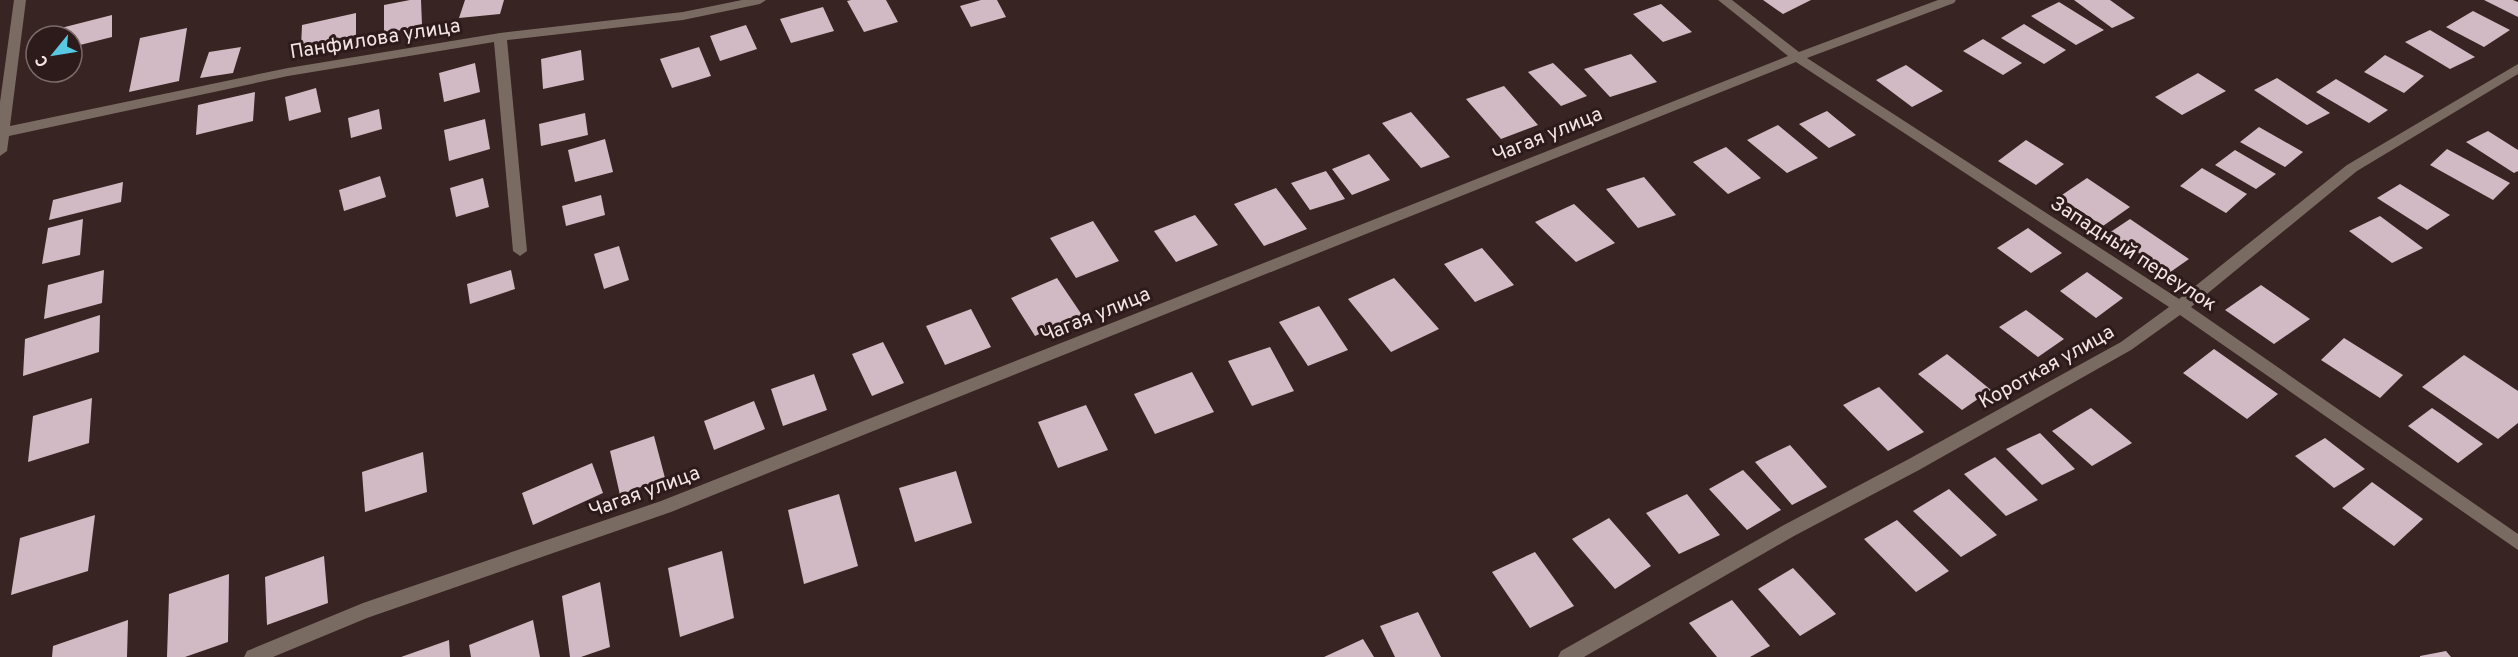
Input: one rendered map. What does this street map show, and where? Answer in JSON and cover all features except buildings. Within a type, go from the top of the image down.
[{"type":"street","points":[[0,151],[20,0]]},
{"type":"street","name":"Панфилова улица","points":[[1,133],[288,72],[500,37],[683,16],[760,0]]},
{"type":"street","name":"Западный переулок","points":[[1725,0],[1797,57],[2180,307],[2518,543]]},
{"type":"street","name":"Чагая улица","points":[[253,657],[363,611],[665,507],[1797,57],[1950,0]]},
{"type":"street","points":[[500,37],[520,250]]},
{"type":"street","name":"Короткая улица","points":[[1567,657],[1788,531],[1913,465],[2126,346],[2180,307],[2352,168],[2518,68]]}]
